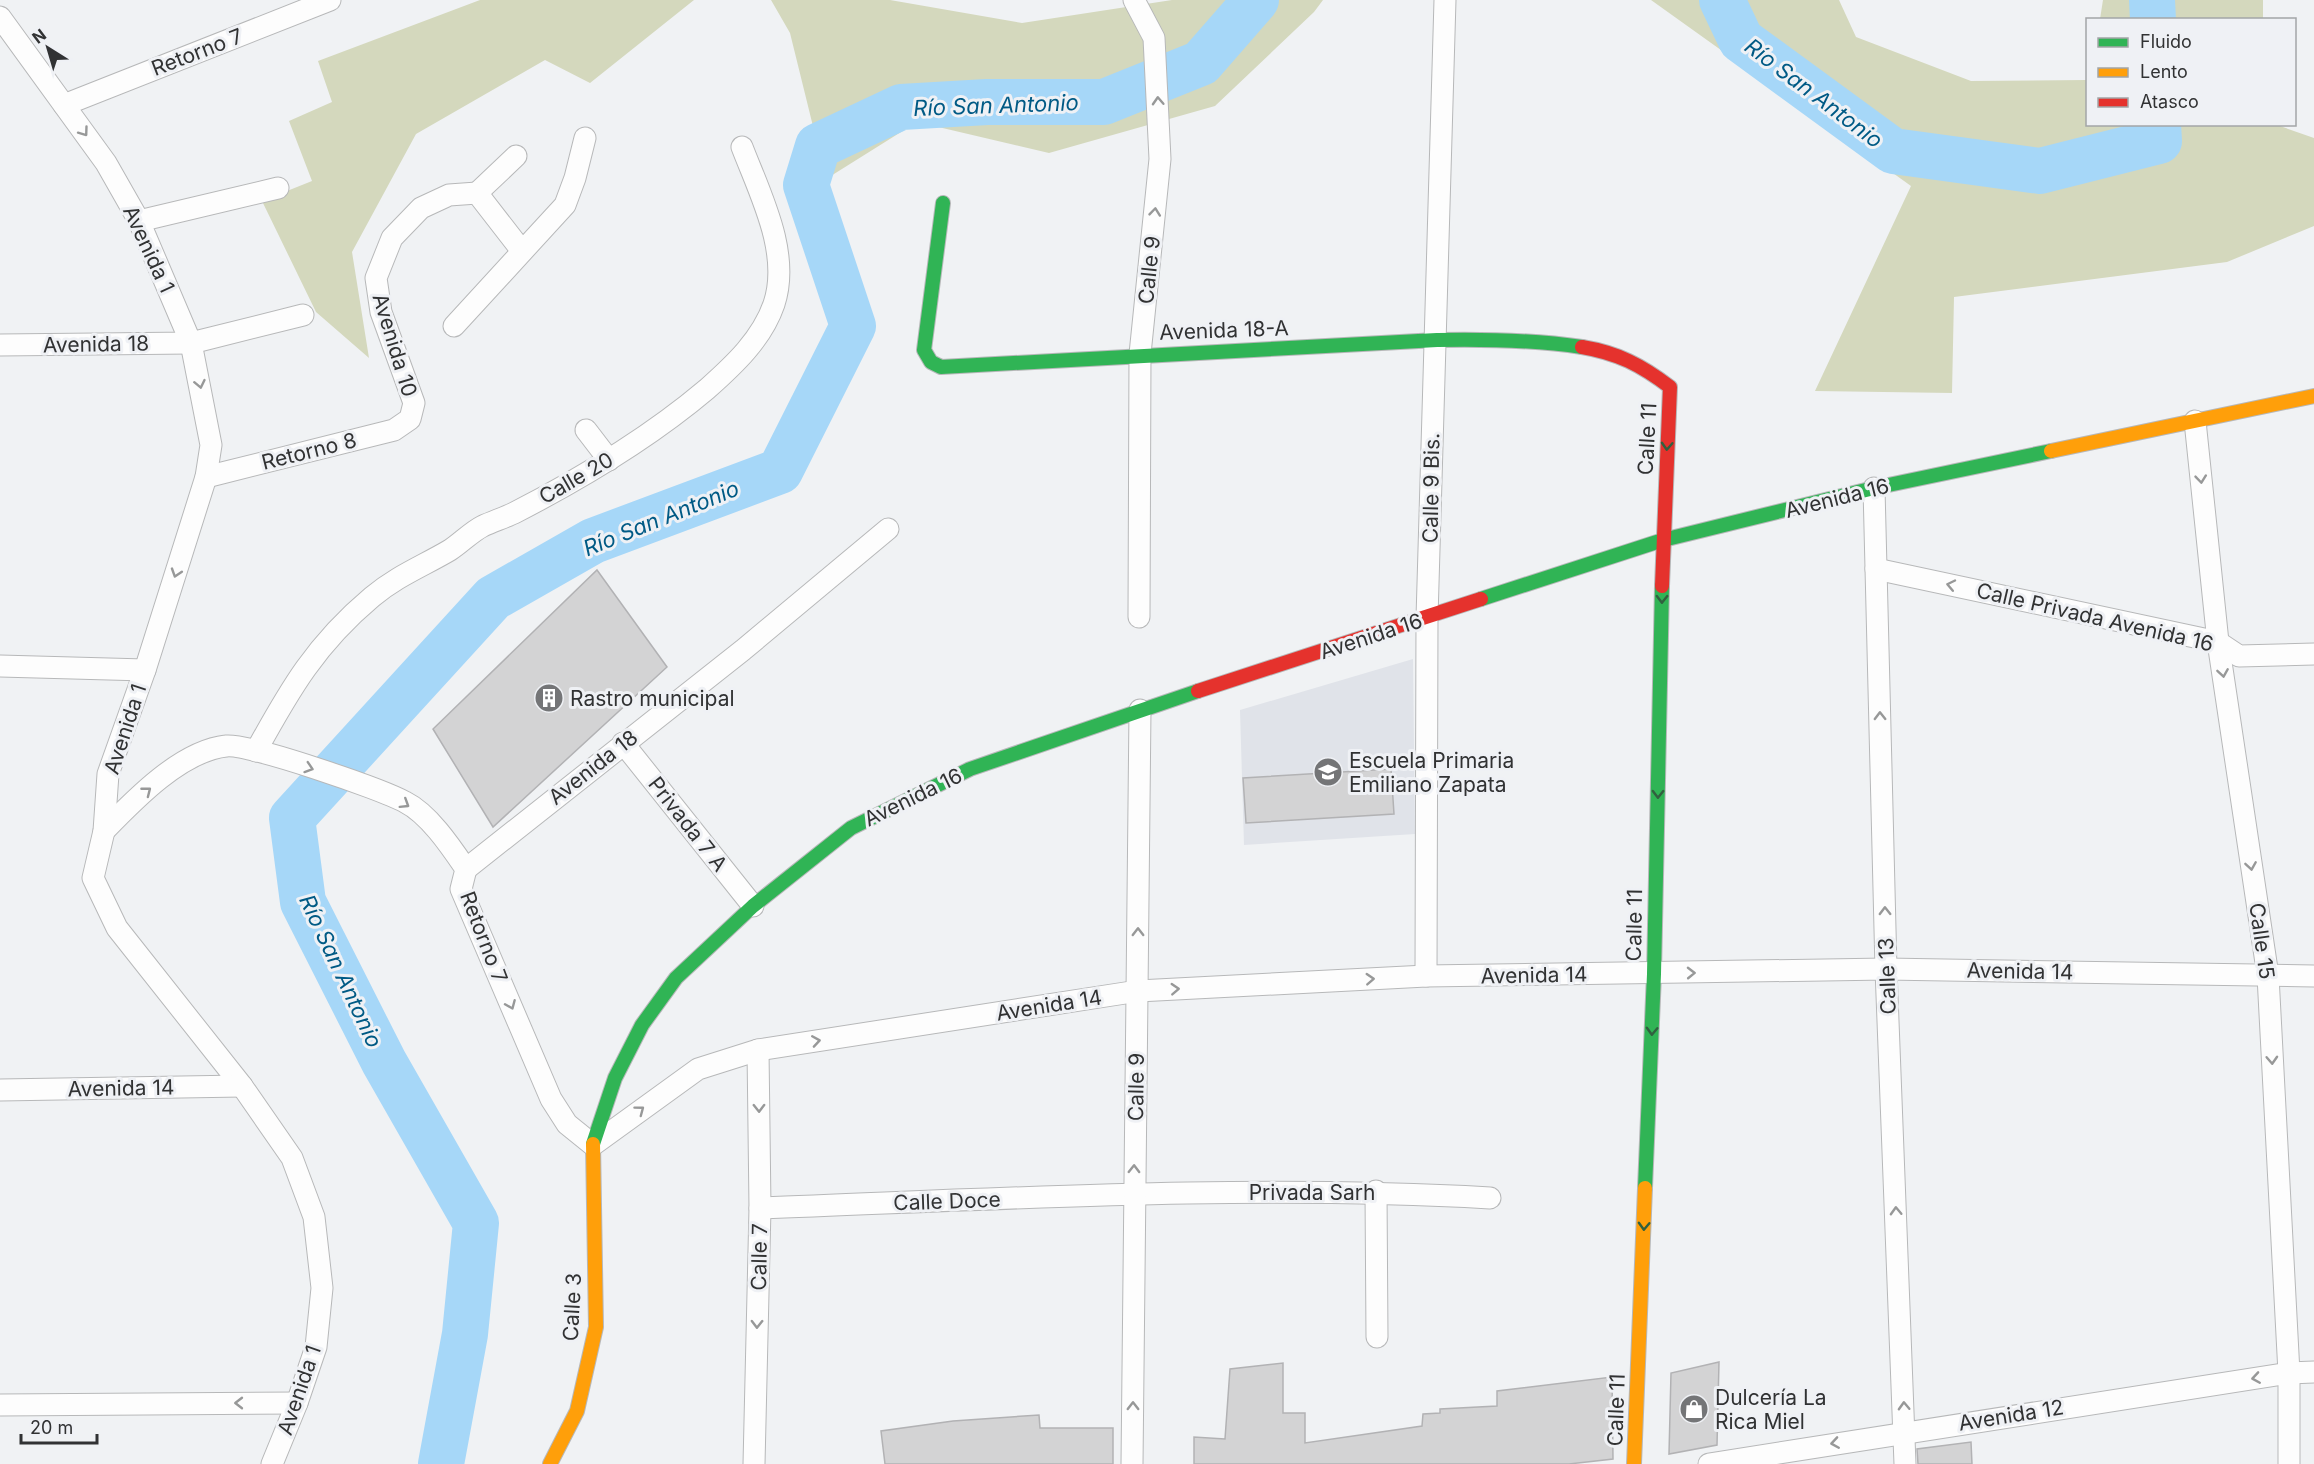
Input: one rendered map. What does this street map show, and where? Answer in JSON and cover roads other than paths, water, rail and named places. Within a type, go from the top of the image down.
[{"type":"street","name":"Retorno 7","points":[[64,105],[330,0]]},
{"type":"street","name":"Calle 9","points":[[1134,0],[1154,38],[1160,159],[1140,354],[1138,617]]},
{"type":"street","name":"Calle 9 Bis.","points":[[1426,976],[1427,618],[1445,0]]},
{"type":"street","name":"Avenida 1","points":[[4,27],[106,163],[139,221],[191,342],[210,445],[206,477],[145,670],[108,774],[104,831],[93,878],[117,928],[242,1086],[292,1158],[314,1217],[322,1288],[316,1347],[297,1403],[272,1464]]},
{"type":"street","points":[[454,326],[565,205],[575,178],[585,138]]},
{"type":"street","name":"Calle 20","points":[[261,753],[307,664],[373,596],[414,567],[449,550],[481,527],[514,513],[609,460],[684,407],[726,372],[758,334],[774,303],[778,264],[773,229],[742,147]]},
{"type":"street","points":[[516,156],[477,194],[522,251]]},
{"type":"street","points":[[139,221],[278,188]]},
{"type":"street","name":"Avenida 10","points":[[410,419],[414,403],[381,312],[376,278],[392,238],[421,208],[450,195],[477,194]]},
{"type":"street","name":"Avenida 18-A","points":[[943,203],[924,350],[931,362],[941,366],[1140,354],[1494,339],[1578,347],[1647,366],[1659,374],[1670,387]]},
{"type":"street","name":"Avenida 18","points":[[0,345],[191,342],[303,315]]},
{"type":"street","name":"Calle 11","points":[[1634,1464],[1654,974],[1663,540],[1670,387]]},
{"type":"street","name":"Avenida 16","points":[[593,1145],[615,1078],[642,1025],[676,978],[753,906],[851,828],[970,769],[1663,540],[1874,488],[2314,396]]},
{"type":"street","name":"Retorno 8","points":[[206,477],[394,430],[410,419]]},
{"type":"street","name":"Calle 15","points":[[2195,421],[2218,642],[2268,976],[2289,1373],[2289,1464]]},
{"type":"street","points":[[586,430],[609,460]]},
{"type":"street","name":"Calle 13","points":[[1874,488],[1886,969],[1905,1464]]},
{"type":"street","name":"Avenida 18","points":[[466,869],[743,650],[888,529]]},
{"type":"street","name":"Calle Privada Avenida 16","points":[[1876,569],[2218,642],[2239,656],[2314,654]]},
{"type":"street","points":[[0,666],[145,670]]},
{"type":"street","name":"Calle 9","points":[[1132,1464],[1140,711]]},
{"type":"street","name":"Privada 7 A","points":[[623,743],[753,906]]},
{"type":"street","name":"Retorno 7","points":[[104,831],[130,804],[191,756],[227,746],[261,753],[406,802],[444,837],[466,869],[461,889],[551,1099],[567,1124],[593,1145]]},
{"type":"street","name":"Avenida 14","points":[[758,1050],[1138,991],[1426,976],[1886,969],[2314,976]]},
{"type":"street","points":[[593,1145],[698,1069],[758,1050]]},
{"type":"street","name":"Calle 7","points":[[754,1464],[760,1208],[758,1050]]},
{"type":"street","name":"Avenida 14","points":[[0,1090],[242,1086]]},
{"type":"street","name":"Calle 3","points":[[550,1464],[577,1411],[596,1327],[593,1145]]},
{"type":"street","points":[[1376,1191],[1377,1337]]},
{"type":"street","name":"Privada Sarh","points":[[1134,1194],[1376,1191],[1490,1198]]},
{"type":"street","name":"Calle Doce","points":[[760,1208],[1134,1194]]},
{"type":"street","name":"Avenida 12","points":[[1709,1464],[2289,1373],[2314,1372]]},
{"type":"street","points":[[0,1405],[297,1403]]},
{"type":"waterway","name":"Río San Antonio","points":[[441,1464],[465,1334],[476,1223],[384,1062],[303,902],[292,818],[493,598],[593,541],[780,471],[853,326],[806,185],[818,146],[901,107],[987,102],[1104,102],[1201,63],[1256,0]]},
{"type":"waterway","name":"Río San Antonio","points":[[1722,0],[1741,40],[1893,151],[2040,171],[2159,141],[2158,126]]},
{"type":"waterway","name":"Río San Antonio","points":[[2152,0],[2153,18]]},
{"type":"place","name":"Rastro municipal","points":[[549,698]]},
{"type":"place","name":"Escuela Primaria Emiliano Zapata","points":[[1328,772]]},
{"type":"place","name":"Dulcería La Rica Miel","points":[[1694,1409]]}]
